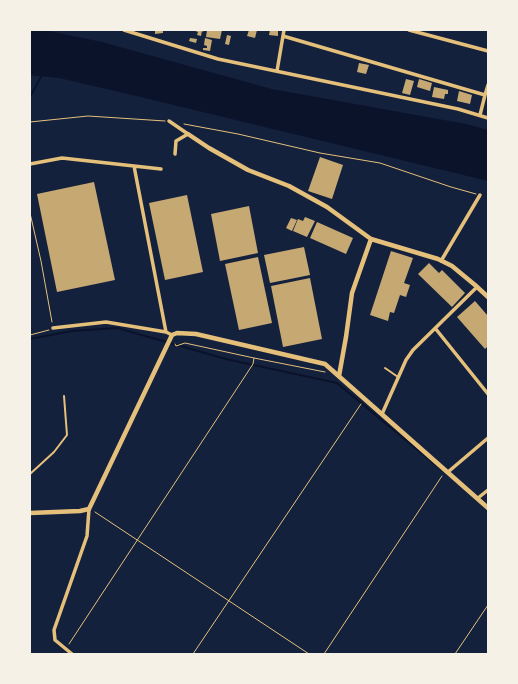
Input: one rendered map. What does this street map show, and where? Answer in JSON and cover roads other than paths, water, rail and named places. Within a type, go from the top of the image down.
[{"type":"street","points":[[124,30],[218,58],[451,108],[488,118]]},
{"type":"street","points":[[278,72],[284,30]]},
{"type":"street","points":[[409,30],[488,51]]},
{"type":"street","points":[[283,36],[485,95]]},
{"type":"street","points":[[480,115],[488,84]]},
{"type":"street","points":[[169,121],[209,148],[248,170],[289,186],[327,207],[371,239],[441,261],[452,266],[488,297]]},
{"type":"street","points":[[175,154],[176,141],[188,134]]},
{"type":"street","points":[[30,164],[62,158],[161,169]]},
{"type":"street","points":[[134,166],[166,332]]},
{"type":"street","points":[[441,261],[480,195]]},
{"type":"street","points":[[338,375],[346,338],[352,293],[371,239]]},
{"type":"street","points":[[382,414],[406,360],[413,350],[477,287]]},
{"type":"street","points":[[53,328],[106,322],[166,332],[172,336]]},
{"type":"street","points":[[435,328],[488,394]]},
{"type":"street","points":[[72,654],[55,640],[54,630],[87,536],[89,509],[172,336],[177,333],[196,334],[325,364],[488,508]]},
{"type":"street","points":[[447,471],[488,438]]},
{"type":"street","points":[[478,498],[488,490]]},
{"type":"street","points":[[30,513],[80,511],[89,509]]},
{"type":"lane","points":[[385,368],[398,377]]},
{"type":"lane","points":[[30,474],[54,452],[67,435],[64,396]]},
{"type":"water","points":[[30,30],[44,30],[102,42],[272,89],[466,124],[488,130],[488,181],[59,78],[30,75]]},
{"type":"waterway","points":[[30,97],[42,75]]},
{"type":"waterway","points":[[30,339],[72,331],[117,328],[226,359],[337,383],[443,471]]}]
